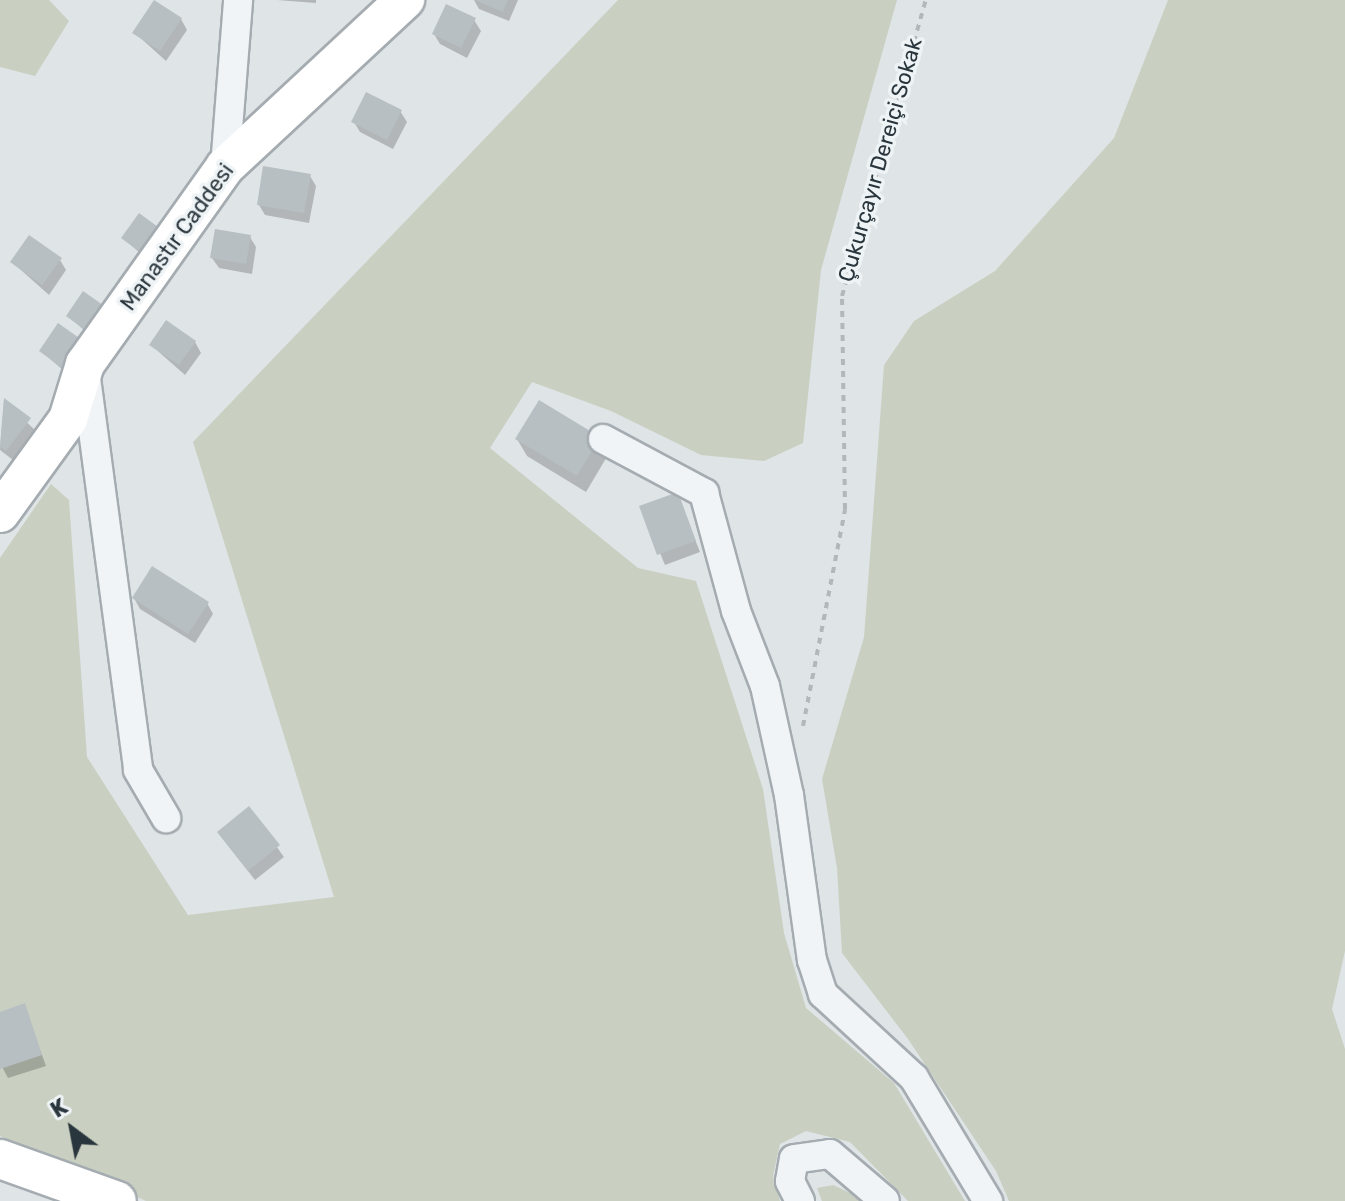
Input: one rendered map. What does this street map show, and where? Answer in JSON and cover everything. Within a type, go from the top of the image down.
[{"type":"street","points":[[225,167],[238,0]]},
{"type":"street","name":"Manastır Caddesi","points":[[0,513],[68,419],[85,364],[225,167],[405,0]]},
{"type":"street","points":[[85,364],[138,770],[166,818]]},
{"type":"street","points":[[603,439],[704,493],[736,611],[765,686],[789,795],[812,960],[823,994],[914,1078],[988,1201]]},
{"type":"street","points":[[800,1201],[790,1181],[794,1159],[830,1154],[885,1201]]},
{"type":"street","points":[[0,1159],[117,1201]]},
{"type":"path","name":"Çukurçayır Dereiçi Sokak","points":[[801,735],[845,509],[842,296],[926,0]]},
{"type":"green space","points":[[0,0],[49,0],[69,21],[35,76],[0,67]]},
{"type":"green space","points":[[618,0],[897,0],[821,270],[803,443],[764,461],[701,455],[611,411],[532,382],[490,448],[638,568],[696,581],[763,789],[784,933],[806,1008],[894,1083],[965,1201],[908,1201],[850,1142],[806,1131],[780,1144],[773,1176],[780,1201],[146,1201],[0,1136],[0,558],[51,484],[69,500],[87,757],[188,915],[334,897],[193,442]]},
{"type":"green space","points":[[1168,0],[1345,0],[1345,951],[1332,1009],[1345,1049],[1345,1201],[1009,1201],[996,1171],[908,1039],[842,953],[837,868],[822,779],[864,637],[884,365],[914,321],[995,271],[1114,138]]},
{"type":"green space","points":[[833,1185],[865,1201],[822,1201],[817,1188]]},
{"type":"building","points":[[154,0],[182,18],[160,51],[132,33]]},
{"type":"building","points":[[475,0],[508,0],[503,12]]},
{"type":"building","points":[[446,4],[476,18],[461,48],[432,34]]},
{"type":"building","points":[[366,92],[402,110],[387,140],[351,122]]},
{"type":"building","points":[[263,166],[311,174],[304,213],[257,205]]},
{"type":"building","points":[[139,213],[169,235],[151,260],[121,238]]},
{"type":"building","points":[[215,229],[251,235],[246,264],[210,258]]},
{"type":"building","points":[[29,235],[62,258],[42,285],[10,262]]},
{"type":"building","points":[[83,291],[113,312],[95,337],[66,316]]},
{"type":"building","points":[[166,320],[196,341],[179,365],[149,345]]},
{"type":"building","points":[[58,323],[92,347],[72,375],[39,351]]},
{"type":"building","points":[[4,398],[31,418],[6,451],[0,446]]},
{"type":"building","points":[[539,400],[600,437],[577,476],[515,439]]},
{"type":"building","points":[[678,492],[696,541],[657,555],[639,506]]},
{"type":"building","points":[[152,566],[209,602],[188,634],[132,598]]},
{"type":"building","points":[[249,806],[280,845],[248,871],[217,832]]},
{"type":"building","points":[[25,1003],[42,1055],[0,1069],[0,1012]]}]
